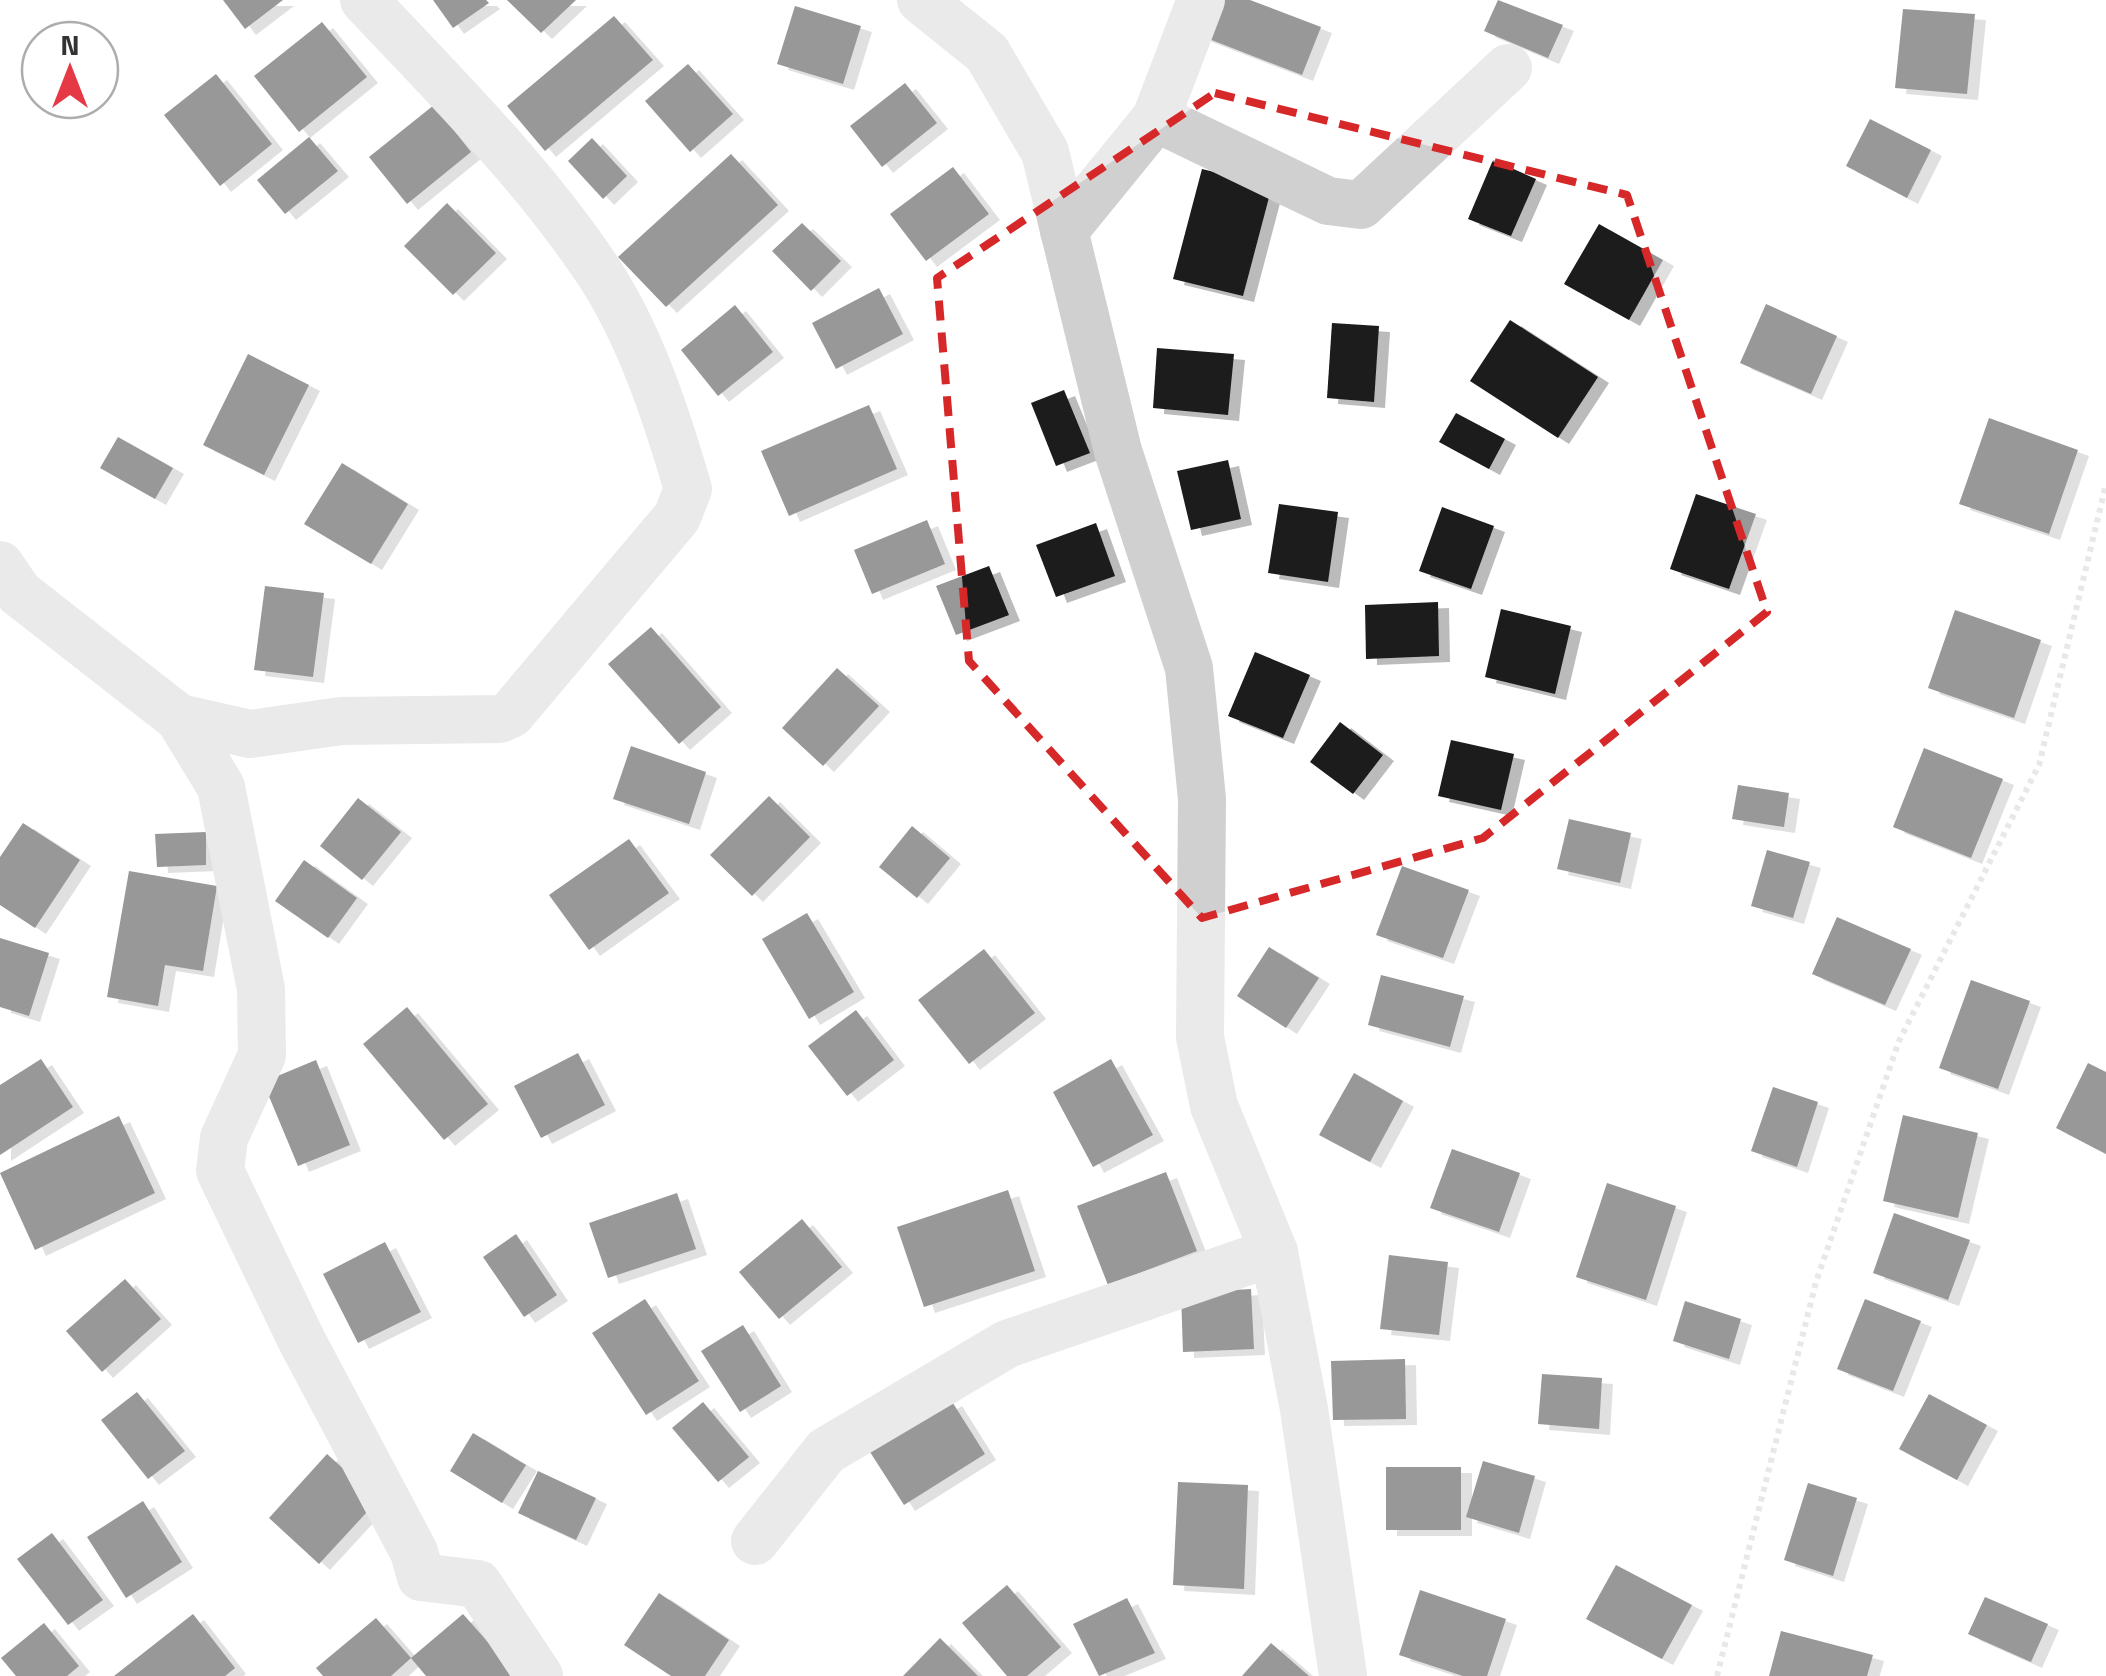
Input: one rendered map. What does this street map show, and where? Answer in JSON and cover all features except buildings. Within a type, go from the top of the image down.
[{"type":"street","points":[[180,718],[250,734],[341,722],[500,719],[511,714],[677,517],[688,489],[644,362],[600,272],[477,120],[364,0]]},
{"type":"street","points":[[921,0],[987,53],[1046,152],[1118,452],[1189,668],[1202,798],[1200,1038],[1214,1106],[1274,1252],[1304,1408],[1343,1676]]},
{"type":"street","points":[[1064,231],[1156,118],[1201,0]]},
{"type":"street","points":[[1156,118],[1328,201],[1361,205],[1508,68]]},
{"type":"street","points":[[0,564],[19,593],[180,718],[221,787],[260,989],[262,1055],[224,1138],[220,1171],[302,1342],[414,1552],[421,1576],[478,1584],[539,1676]]},
{"type":"street","points":[[755,1541],[826,1451],[1007,1344],[1274,1252]]},
{"type":"path","points":[[1717,1676],[1816,1282],[1899,1041],[2040,765],[2106,484]]},
{"type":"highlighted area","points":[[1215,93],[1627,195],[1767,612],[1483,838],[1202,918],[969,661],[937,278]]}]
